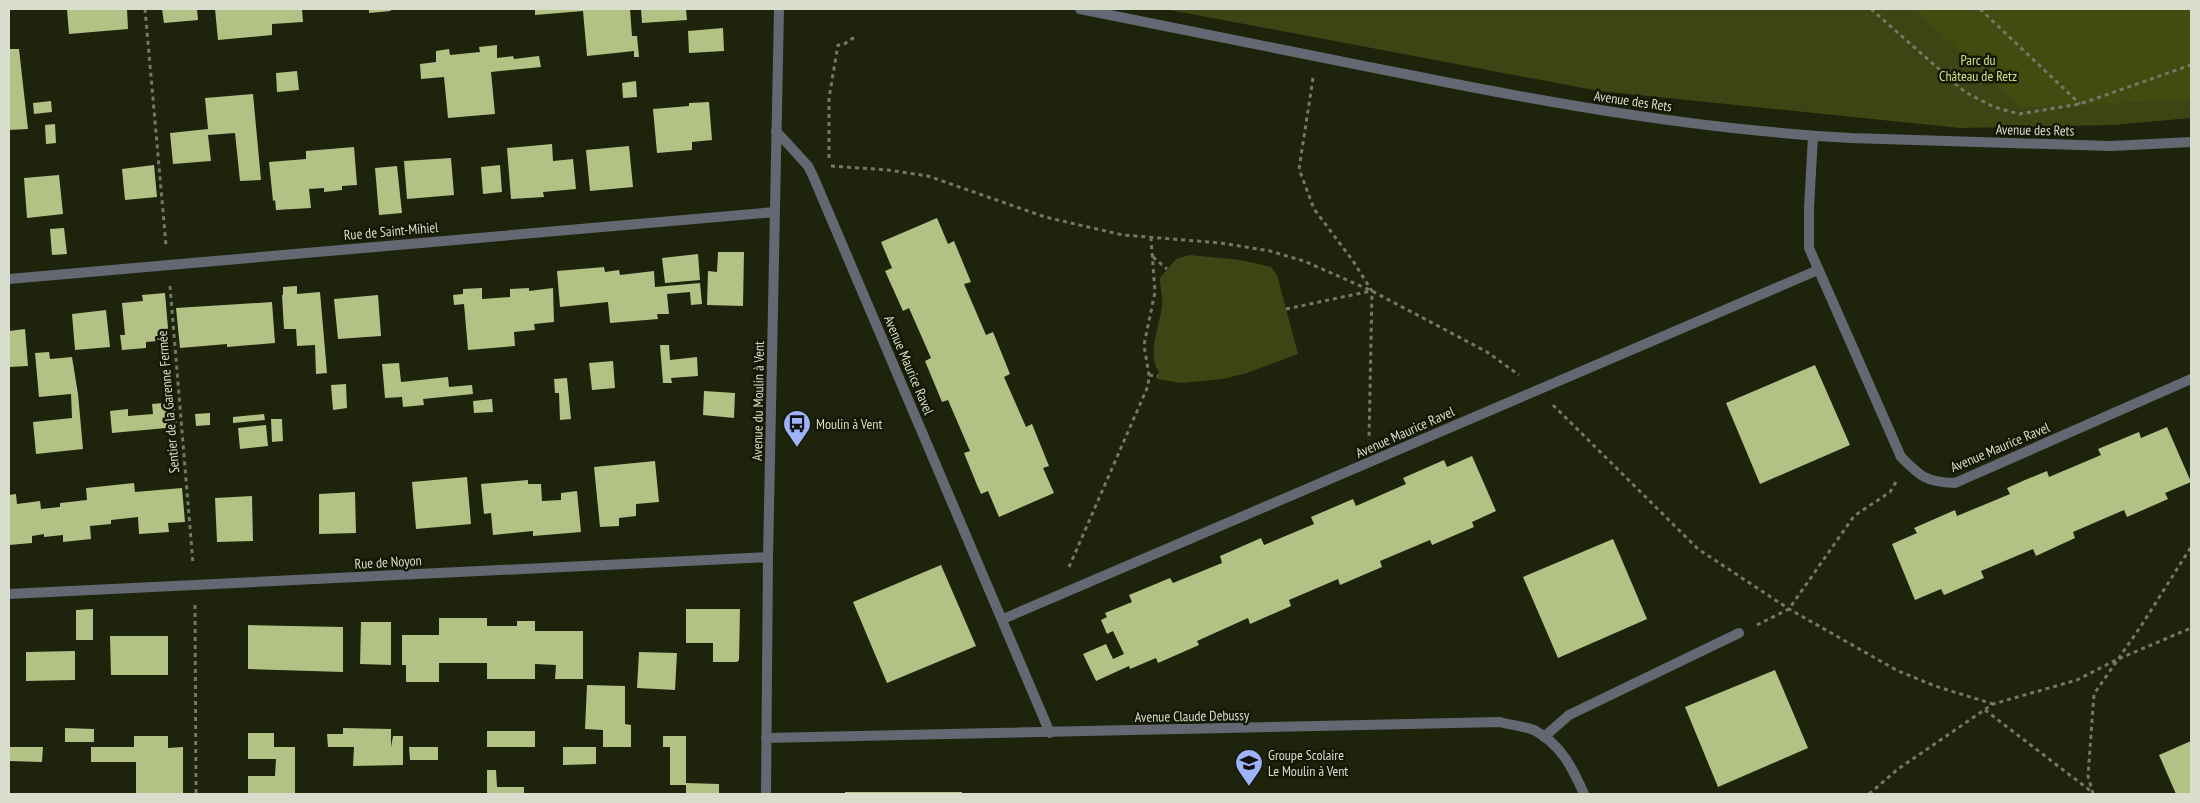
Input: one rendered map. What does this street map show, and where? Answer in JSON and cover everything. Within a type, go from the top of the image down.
[{"type":"street","name":"Avenue du Moulin à Vent","points":[[766,794],[768,557],[779,9]]},
{"type":"street","name":"Avenue des Rets","points":[[1080,9],[1547,102],[1652,118],[1813,136],[1959,143],[2092,145],[2191,142]]},
{"type":"street","name":"Avenue Maurice Ravel","points":[[776,131],[808,166],[813,176],[1050,733]]},
{"type":"street","name":"Avenue Maurice Ravel","points":[[1813,136],[1808,248],[1901,457],[1917,473],[1934,482],[1955,483],[2191,379]]},
{"type":"street","name":"Rue de Saint-Mihiel","points":[[9,278],[776,212]]},
{"type":"street","name":"Avenue Maurice Ravel","points":[[1003,619],[1818,270]]},
{"type":"street","name":"Rue de Noyon","points":[[9,594],[768,557]]},
{"type":"street","points":[[1544,737],[1570,715],[1739,633]]},
{"type":"street","name":"Avenue Claude Debussy","points":[[766,738],[1500,722],[1533,730],[1555,745],[1572,766],[1584,794]]},
{"type":"path","name":"Sentier de la Garenne Fermée","points":[[144,9],[195,585],[196,794]]},
{"type":"path","points":[[1870,9],[1965,92],[1994,107],[2019,114],[2080,104],[2191,64]]},
{"type":"path","points":[[1980,9],[2080,104]]},
{"type":"path","points":[[856,36],[842,46],[838,45],[836,53],[829,98],[829,166],[888,170],[928,176],[1045,217],[1124,235],[1151,239],[1221,243],[1270,251],[1304,261],[1372,290],[1488,352],[1537,389],[1698,549],[1789,609],[1898,671],[1934,686],[1993,704]]},
{"type":"path","points":[[1318,57],[1299,169],[1314,209],[1372,290],[1369,463]]},
{"type":"path","points":[[1056,595],[1148,386],[1149,375],[1144,345],[1154,292],[1151,239]]},
{"type":"path","points":[[1153,256],[1167,268]]},
{"type":"path","points":[[1286,309],[1372,290]]},
{"type":"path","points":[[1149,375],[1158,376]]},
{"type":"path","points":[[1739,633],[1789,609],[1854,516],[1890,492],[1896,481],[1901,457]]},
{"type":"path","points":[[2093,794],[2088,776],[2094,694],[2141,626],[2191,547]]},
{"type":"path","points":[[1869,794],[1898,769],[1993,704],[2077,680],[2116,660],[2191,628]]},
{"type":"path","points":[[1986,710],[2093,794]]},
{"type":"green space","name":"Parc du Château de Retz","points":[[1165,9],[2191,9],[2191,118],[2113,125],[1960,128],[1599,91]]},
{"type":"green space","points":[[1914,9],[2191,9],[2191,100],[2021,107]]},
{"type":"green space","points":[[1189,255],[1241,260],[1271,267],[1277,275],[1298,354],[1247,373],[1223,379],[1181,383],[1157,379],[1159,372],[1155,365],[1154,348],[1162,306],[1160,278],[1176,259]]},
{"type":"building","points":[[67,9],[127,9],[128,29],[69,34]]},
{"type":"building","points":[[162,9],[197,9],[198,20],[164,23]]},
{"type":"building","points":[[215,9],[302,9],[303,22],[272,24],[272,35],[218,40]]},
{"type":"building","points":[[369,9],[390,9],[391,11],[369,13]]},
{"type":"building","points":[[535,9],[630,9],[632,36],[637,36],[639,57],[634,57],[634,51],[587,56],[583,11],[535,15]]},
{"type":"building","points":[[641,9],[686,9],[687,20],[642,23]]},
{"type":"building","points":[[723,28],[724,51],[689,53],[688,31]]},
{"type":"building","points":[[497,45],[497,58],[513,56],[514,59],[539,56],[541,67],[491,72],[495,114],[448,118],[444,77],[421,79],[420,64],[436,62],[436,51],[449,49],[450,55],[480,52],[479,47]]},
{"type":"building","points":[[9,49],[19,49],[28,129],[9,130]]},
{"type":"building","points":[[297,71],[299,90],[277,92],[276,73]]},
{"type":"building","points":[[636,81],[637,97],[623,98],[622,83]]},
{"type":"building","points":[[253,94],[261,180],[240,181],[235,133],[208,135],[211,161],[173,164],[170,133],[208,129],[205,98]]},
{"type":"building","points":[[51,101],[52,112],[34,114],[33,103]]},
{"type":"building","points":[[709,102],[712,140],[692,142],[692,150],[657,153],[653,109]]},
{"type":"building","points":[[55,124],[56,143],[46,144],[45,125]]},
{"type":"building","points":[[552,144],[553,161],[573,159],[576,189],[543,192],[544,197],[511,199],[507,148]]},
{"type":"building","points":[[629,146],[633,187],[590,191],[586,150]]},
{"type":"building","points":[[354,147],[357,185],[342,186],[342,190],[324,192],[324,188],[309,189],[311,208],[276,210],[275,200],[273,201],[269,162],[306,159],[306,151]]},
{"type":"building","points":[[451,158],[454,195],[407,199],[404,161]]},
{"type":"building","points":[[154,165],[157,197],[125,200],[122,169]]},
{"type":"building","points":[[500,165],[502,192],[483,194],[481,167]]},
{"type":"building","points":[[397,166],[402,213],[379,215],[375,168]]},
{"type":"building","points":[[59,175],[63,214],[27,218],[24,178]]},
{"type":"building","points":[[937,218],[948,244],[954,241],[971,282],[964,284],[986,335],[993,332],[1010,374],[1004,377],[1026,427],[1032,424],[1049,466],[1043,468],[1054,493],[999,517],[988,491],[981,494],[964,453],[970,451],[948,400],[942,402],[925,361],[931,358],[909,308],[903,311],[885,271],[892,268],[881,242]]},
{"type":"building","points":[[64,228],[67,254],[52,255],[50,229]]},
{"type":"building","points":[[718,252],[744,252],[743,306],[707,305],[708,271],[717,272]]},
{"type":"building","points":[[698,254],[700,280],[665,283],[662,258]]},
{"type":"building","points":[[604,267],[605,272],[619,270],[620,275],[654,271],[655,287],[700,283],[702,304],[691,305],[690,292],[667,294],[669,314],[657,314],[658,319],[610,323],[608,302],[560,307],[557,271]]},
{"type":"building","points":[[297,286],[297,294],[320,292],[327,373],[316,374],[315,345],[297,346],[296,329],[284,329],[283,287]]},
{"type":"building","points":[[482,288],[482,299],[510,297],[510,289],[529,288],[529,291],[553,288],[554,322],[534,324],[535,330],[514,332],[515,346],[468,350],[464,304],[454,305],[453,295],[463,294],[463,289]]},
{"type":"building","points":[[165,293],[169,340],[146,342],[146,348],[122,350],[120,335],[125,335],[122,303],[143,301],[142,295]]},
{"type":"building","points":[[378,295],[381,336],[338,339],[334,299]]},
{"type":"building","points":[[272,302],[275,343],[227,347],[227,344],[180,348],[176,308]]},
{"type":"building","points":[[106,310],[110,347],[75,350],[72,314]]},
{"type":"building","points":[[25,329],[28,366],[9,367],[9,331]]},
{"type":"building","points":[[660,345],[669,345],[670,360],[697,357],[698,376],[671,378],[672,383],[663,383]]},
{"type":"building","points":[[49,352],[50,359],[72,357],[78,394],[83,449],[36,454],[33,422],[72,418],[71,394],[39,397],[35,353]]},
{"type":"building","points":[[613,361],[615,388],[592,390],[589,363]]},
{"type":"building","points":[[399,363],[401,382],[448,377],[449,387],[472,385],[473,394],[423,399],[424,405],[403,407],[402,397],[385,398],[382,364]]},
{"type":"building","points":[[1815,365],[1850,445],[1760,484],[1726,403]]},
{"type":"building","points":[[567,378],[571,419],[560,420],[559,393],[555,393],[554,379]]},
{"type":"building","points":[[346,384],[347,408],[333,410],[331,385]]},
{"type":"building","points":[[704,391],[735,393],[734,418],[703,415]]},
{"type":"building","points":[[492,399],[493,412],[474,413],[473,401]]},
{"type":"building","points":[[174,402],[177,427],[112,433],[110,411],[128,409],[128,416],[153,414],[152,404]]},
{"type":"building","points":[[210,413],[210,425],[196,426],[195,414]]},
{"type":"building","points":[[264,414],[265,420],[233,423],[233,417]]},
{"type":"building","points":[[271,419],[282,419],[283,441],[272,442]]},
{"type":"building","points":[[266,425],[268,446],[240,449],[238,428]]},
{"type":"building","points":[[2167,427],[2191,482],[2165,493],[2168,499],[2127,517],[2124,510],[2073,532],[2075,538],[2036,556],[2033,549],[1981,571],[1984,578],[1944,595],[1941,589],[1915,600],[1892,544],[1917,533],[1914,528],[1955,510],[1957,516],[2010,494],[2007,488],[2047,471],[2049,477],[2101,455],[2098,449],[2139,432],[2141,438]]},
{"type":"building","points":[[1472,456],[1496,511],[1472,522],[1474,527],[1432,545],[1430,540],[1380,561],[1382,567],[1340,585],[1338,579],[1289,600],[1291,606],[1250,624],[1248,618],[1197,641],[1199,645],[1158,663],[1156,658],[1130,669],[1129,666],[1096,681],[1083,654],[1106,644],[1113,659],[1124,654],[1113,631],[1107,634],[1101,620],[1107,617],[1105,613],[1132,602],[1129,595],[1170,578],[1173,583],[1222,563],[1220,556],[1261,538],[1264,545],[1314,524],[1311,517],[1353,499],[1356,506],[1406,484],[1403,478],[1444,460],[1447,467]]},
{"type":"building","points":[[655,461],[659,502],[636,504],[636,516],[619,518],[619,526],[600,527],[594,467]]},
{"type":"building","points":[[467,477],[471,524],[416,529],[412,482]]},
{"type":"building","points":[[528,480],[528,484],[541,484],[542,501],[561,500],[561,493],[577,491],[581,532],[533,536],[533,531],[493,535],[491,513],[484,514],[481,484]]},
{"type":"building","points":[[134,483],[135,492],[182,488],[185,522],[168,523],[169,532],[139,534],[138,517],[111,520],[111,524],[90,526],[91,539],[63,542],[63,535],[44,537],[44,534],[32,536],[32,543],[9,545],[9,495],[16,494],[17,504],[40,501],[41,509],[60,507],[60,503],[87,500],[86,488]]},
{"type":"building","points":[[355,492],[356,533],[319,534],[319,494]]},
{"type":"building","points":[[252,496],[253,541],[217,542],[215,498]]},
{"type":"building","points":[[1613,539],[1647,619],[1558,658],[1523,577]]},
{"type":"building","points":[[941,565],[976,646],[887,683],[853,602]]},
{"type":"building","points":[[93,609],[93,640],[76,640],[76,610]]},
{"type":"building","points":[[686,609],[740,609],[739,660],[737,662],[713,662],[713,643],[686,643]]},
{"type":"building","points":[[439,618],[487,618],[487,626],[517,626],[517,621],[535,621],[535,631],[583,631],[583,679],[555,679],[556,665],[535,664],[535,679],[487,679],[487,663],[439,663],[439,682],[406,682],[406,665],[402,665],[402,635],[439,635]]},
{"type":"building","points":[[361,622],[391,622],[391,665],[360,664]]},
{"type":"building","points":[[248,625],[343,627],[343,672],[248,669]]},
{"type":"building","points":[[110,636],[168,636],[168,675],[111,675]]},
{"type":"building","points":[[75,651],[75,680],[26,681],[26,652]]},
{"type":"building","points":[[639,652],[677,653],[675,690],[637,688]]},
{"type":"building","points":[[1775,670],[1808,748],[1718,787],[1685,707]]},
{"type":"building","points":[[587,685],[625,686],[625,724],[631,725],[631,747],[603,747],[603,730],[585,729]]},
{"type":"building","points":[[65,728],[94,729],[94,742],[65,742]]},
{"type":"building","points":[[343,728],[391,729],[391,747],[393,736],[403,736],[403,765],[353,766],[354,747],[328,747],[327,734],[343,734]]},
{"type":"building","points":[[487,731],[535,731],[535,747],[487,747]]},
{"type":"building","points":[[248,733],[274,733],[274,747],[295,747],[295,794],[248,794],[248,776],[275,776],[276,759],[248,759]]},
{"type":"building","points":[[134,736],[168,736],[168,748],[183,747],[183,794],[136,794],[136,762],[91,762],[91,747],[134,747]]},
{"type":"building","points":[[663,736],[686,736],[686,783],[719,784],[719,794],[686,794],[686,785],[670,785],[670,747],[663,747]]},
{"type":"building","points":[[2191,741],[2191,794],[2176,794],[2159,755]]},
{"type":"building","points":[[9,747],[43,747],[42,762],[9,761]]},
{"type":"building","points":[[409,747],[438,747],[438,760],[410,760]]},
{"type":"building","points":[[563,747],[596,747],[596,764],[563,765]]},
{"type":"building","points":[[487,770],[496,770],[497,787],[524,787],[524,794],[487,794]]},
{"type":"building","points":[[845,792],[962,792],[962,794],[845,794]]},
{"type":"place","name":"Moulin à Vent","points":[[797,448]]},
{"type":"place","name":"Groupe Scolaire Le Moulin à Vent","points":[[1249,787]]}]
